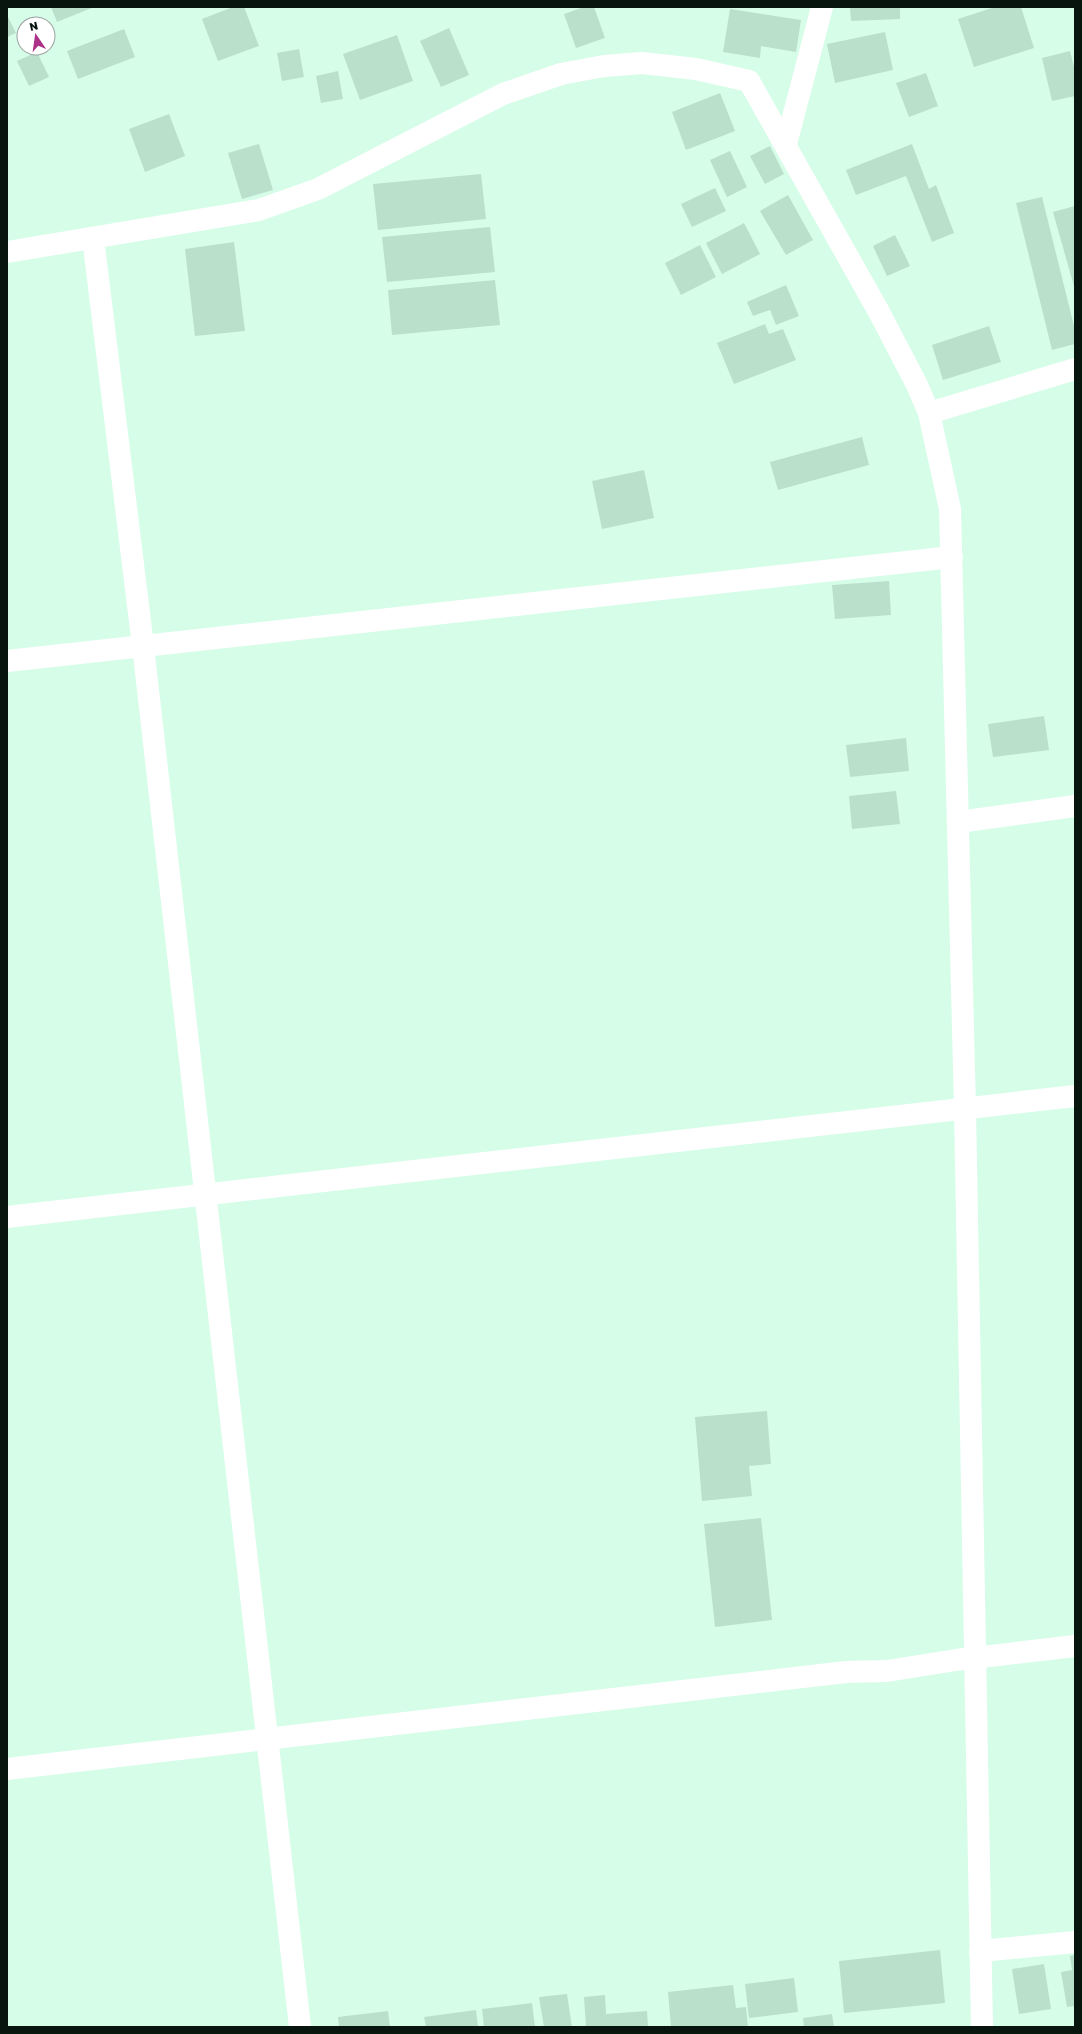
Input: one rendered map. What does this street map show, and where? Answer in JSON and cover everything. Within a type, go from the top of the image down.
[{"type":"street","points":[[786,144],[822,7]]},
{"type":"street","points":[[7,252],[259,210],[318,189],[503,94],[561,74],[604,66],[642,63],[696,69],[749,81],[786,144],[886,325],[917,385],[929,413],[950,509],[965,1109],[982,2027]]},
{"type":"street","points":[[93,238],[143,646],[300,2027]]},
{"type":"street","points":[[929,413],[1075,369]]},
{"type":"street","points":[[7,661],[952,557]]},
{"type":"street","points":[[958,822],[1075,806]]},
{"type":"street","points":[[7,1217],[1075,1096]]},
{"type":"street","points":[[7,1769],[846,1672],[886,1671],[975,1658],[1075,1646]]},
{"type":"street","points":[[980,1951],[1075,1942]]},
{"type":"building","points":[[51,7],[94,7],[57,22],[56,16],[55,16]]},
{"type":"building","points":[[233,7],[244,7],[259,46],[218,61],[202,19]]},
{"type":"building","points":[[584,7],[594,7],[605,38],[576,48],[564,14]]},
{"type":"building","points":[[850,7],[900,7],[900,19],[851,21]]},
{"type":"building","points":[[995,7],[1021,7],[1034,48],[974,67],[958,19]]},
{"type":"building","points":[[730,9],[801,20],[796,52],[761,46],[760,58],[723,52]]},
{"type":"building","points":[[7,15],[16,33],[7,37]]},
{"type":"building","points":[[449,28],[469,75],[441,87],[420,41]]},
{"type":"building","points":[[124,29],[135,57],[78,79],[67,51]]},
{"type":"building","points":[[885,32],[893,70],[835,83],[827,44]]},
{"type":"building","points":[[397,35],[413,81],[360,100],[343,54]]},
{"type":"building","points":[[299,49],[304,77],[282,81],[277,53]]},
{"type":"building","points":[[1070,51],[1075,71],[1075,96],[1052,101],[1042,58]]},
{"type":"building","points":[[28,56],[39,56],[49,77],[29,86],[17,61]]},
{"type":"building","points":[[338,71],[343,99],[321,103],[316,76]]},
{"type":"building","points":[[926,73],[938,106],[909,117],[896,83]]},
{"type":"building","points":[[720,93],[735,131],[686,150],[672,112]]},
{"type":"building","points":[[169,114],[185,156],[145,172],[129,129]]},
{"type":"building","points":[[259,144],[273,190],[242,199],[228,153]]},
{"type":"building","points":[[912,144],[929,189],[936,185],[954,233],[932,242],[906,176],[856,195],[846,170]]},
{"type":"building","points":[[770,146],[784,174],[765,184],[750,156]]},
{"type":"building","points":[[730,151],[747,187],[727,197],[710,160]]},
{"type":"building","points":[[481,174],[486,219],[378,230],[373,184]]},
{"type":"building","points":[[715,188],[726,211],[692,227],[681,204]]},
{"type":"building","points":[[788,195],[813,240],[786,255],[760,211]]},
{"type":"building","points":[[1042,197],[1075,330],[1075,344],[1052,350],[1016,203]]},
{"type":"building","points":[[1075,206],[1075,290],[1053,212]]},
{"type":"building","points":[[744,223],[760,254],[722,274],[706,243]]},
{"type":"building","points":[[490,227],[495,272],[387,282],[382,237]]},
{"type":"building","points":[[895,235],[910,266],[887,276],[873,246]]},
{"type":"building","points":[[234,242],[245,331],[195,336],[185,249]]},
{"type":"building","points":[[700,245],[716,277],[681,295],[665,263]]},
{"type":"building","points":[[495,280],[500,325],[392,335],[388,290]]},
{"type":"building","points":[[786,285],[799,316],[776,325],[770,310],[753,316],[747,302]]},
{"type":"building","points":[[765,324],[769,334],[783,329],[796,360],[734,384],[717,343]]},
{"type":"building","points":[[989,326],[1001,362],[943,380],[932,345]]},
{"type":"building","points":[[862,437],[869,465],[778,490],[770,462]]},
{"type":"building","points":[[644,470],[654,518],[602,529],[592,481]]},
{"type":"building","points":[[889,581],[891,615],[835,619],[832,585]]},
{"type":"building","points":[[1044,716],[1049,750],[993,757],[988,724]]},
{"type":"building","points":[[906,738],[909,771],[850,777],[846,745]]},
{"type":"building","points":[[896,791],[900,824],[852,829],[849,796]]},
{"type":"building","points":[[767,1411],[771,1464],[749,1466],[752,1496],[702,1501],[695,1417]]},
{"type":"building","points":[[761,1518],[772,1620],[715,1627],[704,1524]]},
{"type":"building","points":[[940,1950],[945,2003],[844,2013],[839,1961]]},
{"type":"building","points":[[1075,1955],[1075,2006],[1067,2007],[1061,1972],[1072,1970],[1070,1956]]},
{"type":"building","points":[[1044,1964],[1051,2009],[1019,2014],[1012,1969]]},
{"type":"building","points":[[794,1978],[798,2012],[749,2018],[745,1984]]},
{"type":"building","points":[[733,1985],[736,2008],[746,2007],[748,2027],[671,2027],[668,1992]]},
{"type":"building","points":[[567,1994],[572,2027],[544,2027],[539,1997]]},
{"type":"building","points":[[605,1995],[606,2014],[647,2011],[648,2027],[586,2027],[584,1997]]},
{"type":"building","points":[[532,2003],[535,2027],[484,2027],[482,2009]]},
{"type":"building","points":[[476,2010],[478,2027],[426,2027],[424,2017]]},
{"type":"building","points":[[388,2011],[390,2027],[339,2027],[338,2017]]},
{"type":"building","points":[[832,2014],[834,2027],[804,2027],[803,2018]]}]
